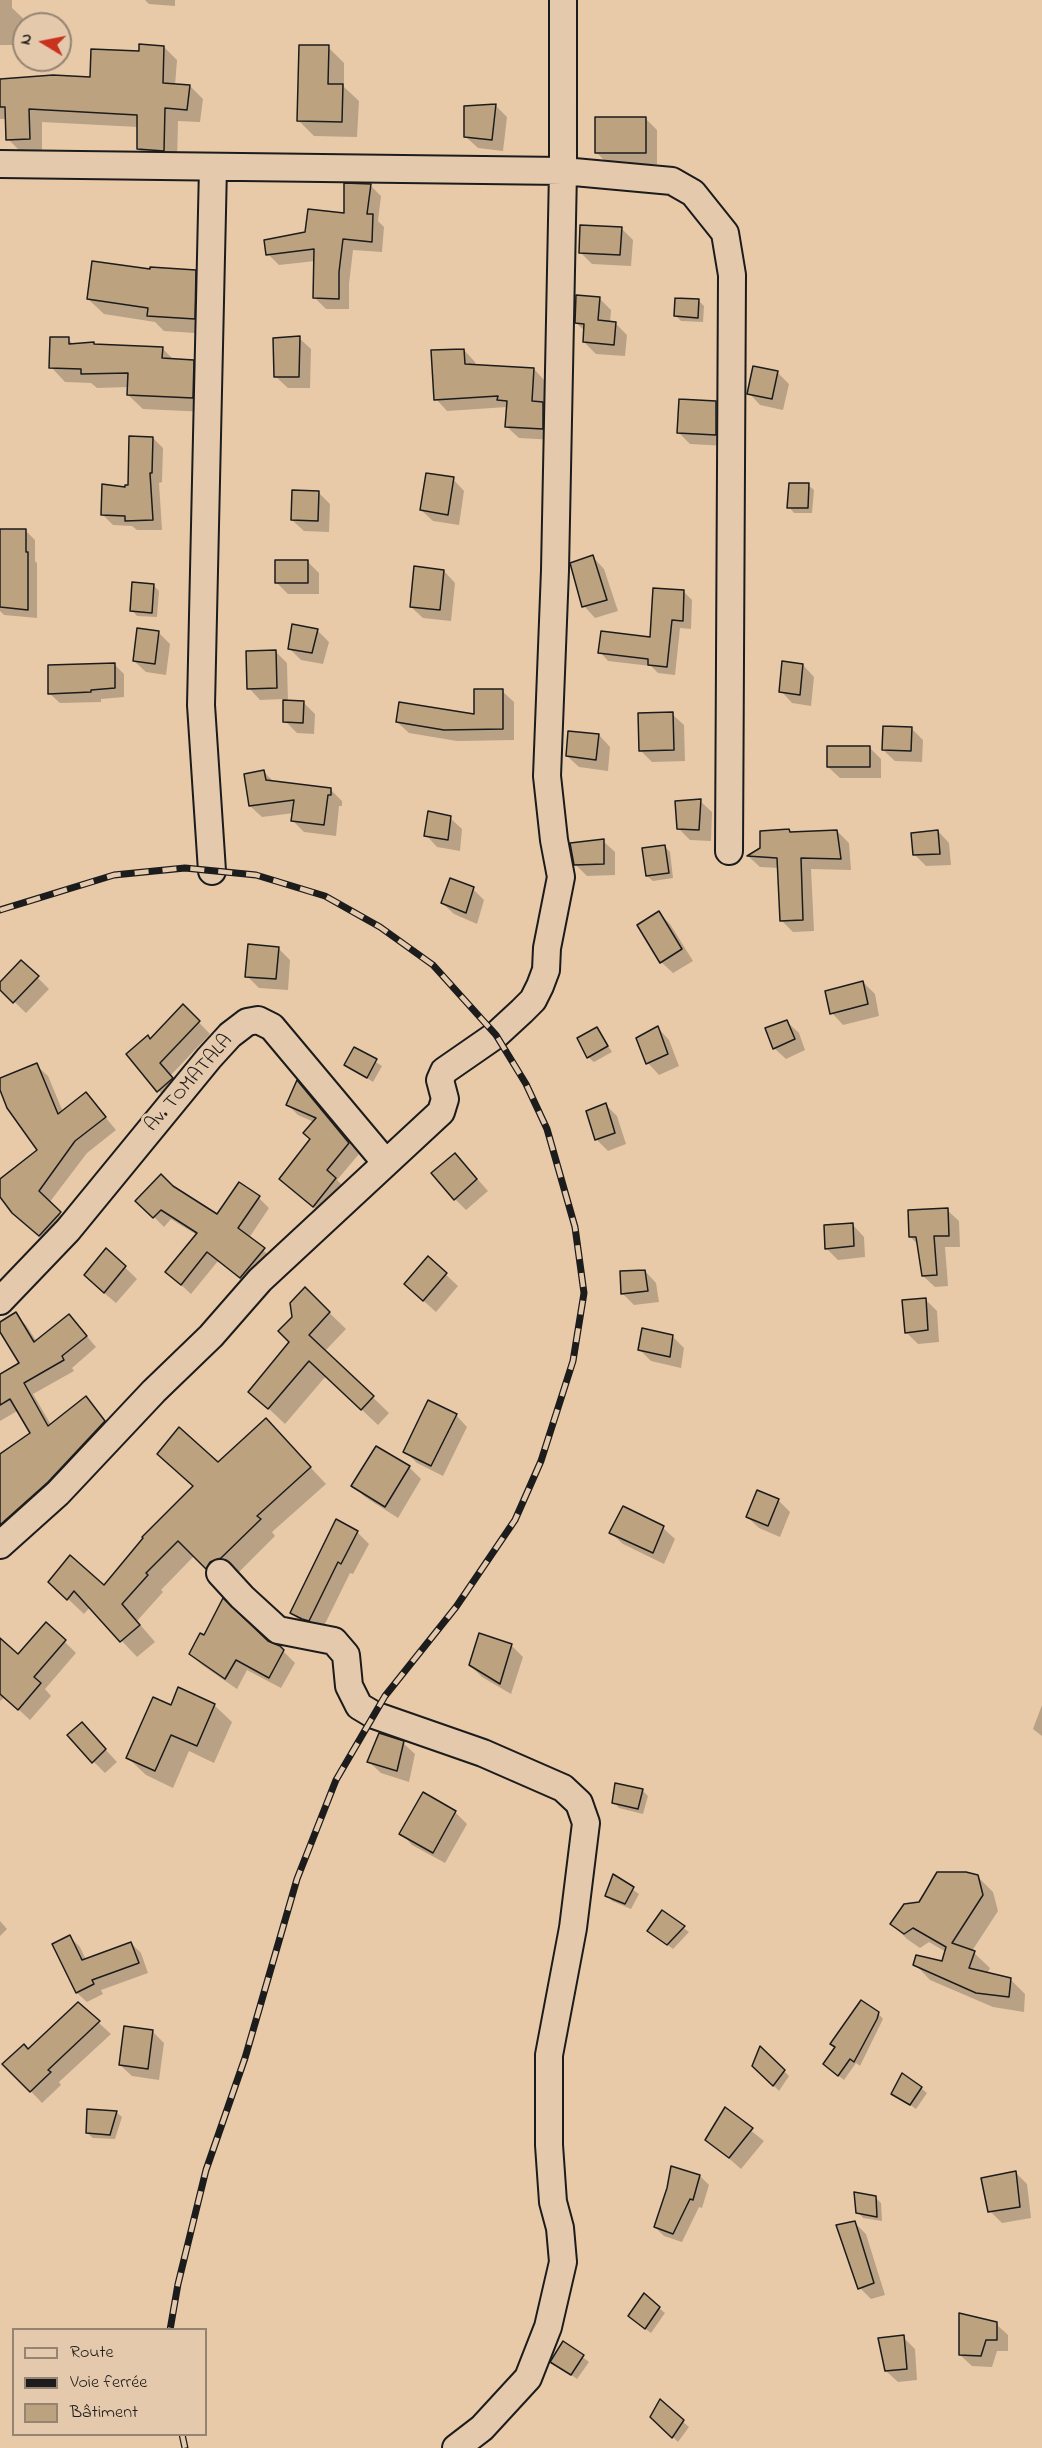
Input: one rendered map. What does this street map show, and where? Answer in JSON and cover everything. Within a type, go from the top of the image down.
[{"type":"street","points":[[0,1545],[58,1492],[154,1391],[211,1336],[260,1280],[441,1112],[445,1100],[440,1080],[444,1071],[496,1035],[522,1011],[533,1000],[546,970],[547,948],[561,877],[554,840],[547,776],[555,570],[563,171],[563,0]]},
{"type":"street","points":[[0,164],[563,171],[672,181],[693,193],[725,233],[732,275],[729,851]]},
{"type":"street","points":[[212,871],[201,705],[213,167]]},
{"type":"street","name":"Av. TOMATALA","points":[[0,1301],[68,1230],[209,1058],[230,1035],[247,1022],[258,1020],[272,1027],[386,1163]]},
{"type":"street","points":[[220,1573],[278,1630],[334,1641],[346,1655],[349,1686],[359,1706],[374,1715],[483,1753],[563,1788],[579,1803],[586,1823],[573,1928],[549,2055],[549,2145],[553,2202],[560,2228],[563,2262],[548,2327],[528,2378],[482,2428],[456,2448]]},
{"type":"building","points":[[139,44],[164,46],[163,83],[190,85],[187,110],[165,108],[164,151],[137,149],[137,115],[29,109],[30,139],[6,140],[5,107],[0,107],[0,79],[53,75],[90,77],[91,49],[139,51]]},
{"type":"building","points":[[299,45],[329,45],[328,84],[343,84],[342,122],[297,121]]},
{"type":"building","points":[[496,104],[492,140],[464,137],[464,106]]},
{"type":"building","points":[[595,117],[646,117],[646,153],[595,153]]},
{"type":"building","points":[[344,183],[371,184],[367,214],[373,214],[372,242],[343,239],[339,299],[313,298],[314,249],[266,255],[264,240],[305,232],[308,209],[344,213]]},
{"type":"building","points":[[580,225],[622,227],[620,255],[579,253]]},
{"type":"building","points":[[92,261],[150,269],[150,267],[196,270],[195,319],[147,316],[148,308],[87,299]]},
{"type":"building","points":[[576,295],[600,297],[598,320],[616,322],[614,345],[583,342],[584,324],[575,323]]},
{"type":"building","points":[[675,298],[699,299],[698,318],[674,316]]},
{"type":"building","points":[[300,336],[299,377],[274,377],[273,338]]},
{"type":"building","points":[[50,337],[69,337],[69,344],[94,342],[94,344],[163,347],[162,358],[194,360],[193,398],[127,395],[128,373],[81,374],[81,369],[49,368]]},
{"type":"building","points":[[464,349],[465,364],[534,368],[532,401],[543,402],[543,429],[505,427],[507,401],[497,400],[498,396],[434,400],[431,350]]},
{"type":"building","points":[[753,366],[778,371],[772,399],[747,394]]},
{"type":"building","points":[[679,399],[716,401],[716,435],[677,433]]},
{"type":"building","points":[[129,436],[153,437],[152,473],[150,473],[153,520],[125,521],[125,516],[101,515],[102,484],[125,487],[128,485]]},
{"type":"building","points":[[426,473],[454,477],[448,515],[420,510]]},
{"type":"building","points":[[789,483],[809,483],[808,508],[787,508]]},
{"type":"building","points":[[292,490],[319,491],[318,521],[291,520]]},
{"type":"building","points":[[0,529],[26,529],[28,610],[0,607]]},
{"type":"building","points":[[593,555],[607,600],[582,607],[570,563]]},
{"type":"building","points":[[275,560],[308,560],[308,583],[275,583]]},
{"type":"building","points":[[414,566],[444,570],[440,610],[410,607]]},
{"type":"building","points":[[132,582],[154,584],[152,613],[130,611]]},
{"type":"building","points":[[653,588],[684,590],[683,621],[672,620],[667,667],[648,665],[648,659],[598,653],[601,631],[650,637]]},
{"type":"building","points":[[292,624],[318,629],[312,653],[288,649]]},
{"type":"building","points":[[137,628],[159,631],[155,664],[133,661]]},
{"type":"building","points":[[276,650],[277,688],[247,689],[246,651]]},
{"type":"building","points":[[782,661],[803,664],[800,695],[779,692]]},
{"type":"building","points":[[115,663],[115,688],[91,690],[91,692],[48,694],[48,665]]},
{"type":"building","points":[[474,689],[503,689],[503,729],[444,730],[396,722],[399,702],[474,714]]},
{"type":"building","points":[[283,700],[304,701],[303,723],[283,722]]},
{"type":"building","points":[[673,712],[674,750],[639,751],[638,713]]},
{"type":"building","points":[[883,726],[912,727],[911,751],[882,750]]},
{"type":"building","points":[[568,731],[599,734],[596,760],[566,756]]},
{"type":"building","points":[[827,746],[870,746],[870,767],[827,767]]},
{"type":"building","points":[[264,770],[266,780],[331,788],[324,825],[291,821],[294,800],[249,806],[244,774]]},
{"type":"building","points":[[701,799],[699,830],[677,829],[675,801]]},
{"type":"building","points":[[428,811],[451,816],[448,840],[424,836]]},
{"type":"building","points":[[789,829],[790,832],[837,830],[841,859],[801,858],[803,920],[780,921],[777,858],[747,856],[760,848],[760,831]]},
{"type":"building","points":[[938,830],[940,854],[913,855],[911,833]]},
{"type":"building","points":[[604,839],[604,864],[574,865],[570,843]]},
{"type":"building","points":[[665,845],[669,873],[646,876],[642,848]]},
{"type":"building","points":[[450,878],[474,887],[466,913],[441,903]]},
{"type":"building","points":[[659,911],[682,949],[660,963],[637,925]]},
{"type":"building","points":[[248,944],[279,947],[276,979],[245,977]]},
{"type":"building","points":[[21,960],[39,976],[13,1003],[0,990],[0,982]]},
{"type":"building","points":[[863,981],[868,1004],[830,1014],[825,991]]},
{"type":"building","points":[[183,1004],[200,1021],[160,1063],[173,1078],[157,1092],[126,1054],[148,1035],[150,1039]]},
{"type":"building","points":[[787,1020],[795,1039],[773,1049],[765,1028]]},
{"type":"building","points":[[658,1026],[668,1054],[646,1064],[636,1038]]},
{"type":"building","points":[[597,1027],[608,1046],[587,1058],[577,1038]]},
{"type":"building","points":[[354,1047],[377,1059],[367,1078],[344,1065]]},
{"type":"building","points":[[37,1063],[58,1114],[86,1092],[106,1117],[75,1141],[39,1191],[61,1212],[39,1236],[12,1213],[0,1197],[0,1179],[37,1150],[7,1108],[0,1090],[0,1078]]},
{"type":"building","points":[[297,1080],[349,1143],[327,1170],[336,1178],[313,1207],[279,1179],[310,1139],[303,1133],[316,1118],[286,1105]]},
{"type":"building","points":[[606,1103],[615,1133],[595,1140],[586,1111]]},
{"type":"building","points":[[455,1153],[477,1179],[454,1200],[431,1173]]},
{"type":"building","points":[[161,1174],[173,1186],[217,1214],[239,1182],[260,1196],[238,1228],[265,1248],[240,1278],[207,1252],[181,1285],[165,1272],[197,1233],[161,1210],[153,1218],[135,1201]]},
{"type":"building","points":[[948,1208],[949,1236],[934,1236],[937,1275],[922,1276],[916,1237],[909,1237],[908,1210]]},
{"type":"building","points":[[853,1223],[854,1246],[825,1249],[824,1225]]},
{"type":"building","points":[[106,1248],[126,1266],[104,1293],[84,1275]]},
{"type":"building","points":[[428,1256],[447,1273],[423,1301],[404,1284]]},
{"type":"building","points":[[645,1270],[648,1291],[621,1294],[620,1271]]},
{"type":"building","points":[[305,1287],[330,1312],[309,1335],[374,1396],[361,1410],[309,1361],[268,1409],[248,1392],[289,1342],[278,1331],[292,1317],[290,1303]]},
{"type":"building","points":[[926,1298],[928,1330],[905,1333],[902,1300]]},
{"type":"building","points":[[16,1312],[34,1342],[69,1314],[87,1336],[62,1356],[64,1360],[24,1383],[48,1426],[86,1396],[105,1421],[48,1482],[0,1525],[0,1454],[30,1433],[10,1399],[0,1405],[0,1374],[19,1363],[0,1332],[0,1322]]},
{"type":"building","points":[[642,1328],[673,1335],[670,1357],[638,1350]]},
{"type":"building","points":[[428,1400],[457,1414],[431,1466],[403,1452]]},
{"type":"building","points":[[266,1418],[311,1467],[257,1516],[261,1519],[221,1558],[210,1562],[206,1569],[178,1541],[146,1573],[148,1575],[122,1604],[140,1625],[120,1642],[74,1591],[67,1600],[48,1582],[70,1555],[104,1585],[142,1537],[193,1486],[157,1454],[179,1427],[218,1462]]},
{"type":"building","points":[[376,1446],[410,1466],[385,1507],[351,1486]]},
{"type":"building","points":[[757,1490],[779,1499],[768,1526],[746,1517]]},
{"type":"building","points":[[623,1506],[664,1526],[653,1553],[609,1533]]},
{"type":"building","points":[[336,1519],[358,1531],[341,1564],[338,1562],[309,1621],[302,1619],[290,1613]]},
{"type":"building","points":[[223,1598],[268,1641],[284,1650],[269,1678],[236,1660],[225,1679],[189,1654],[200,1633],[204,1635]]},
{"type":"building","points":[[46,1622],[66,1640],[34,1677],[41,1683],[18,1710],[0,1694],[0,1638],[18,1654]]},
{"type":"building","points":[[479,1633],[512,1644],[500,1684],[469,1665]]},
{"type":"building","points":[[178,1687],[215,1704],[197,1746],[171,1735],[155,1771],[126,1758],[153,1697],[171,1705]]},
{"type":"building","points":[[82,1722],[106,1749],[92,1763],[67,1735]]},
{"type":"building","points":[[379,1733],[404,1741],[397,1771],[367,1762]]},
{"type":"building","points":[[615,1783],[643,1789],[638,1809],[612,1803]]},
{"type":"building","points":[[423,1792],[456,1811],[433,1853],[399,1834]]},
{"type":"building","points":[[937,1872],[966,1872],[978,1875],[983,1895],[952,1943],[975,1951],[969,1968],[1011,1978],[1009,1997],[976,1993],[913,1965],[916,1955],[942,1961],[946,1947],[913,1928],[904,1934],[890,1924],[904,1904],[919,1902]]},
{"type":"building","points":[[613,1874],[634,1887],[625,1904],[605,1896]]},
{"type":"building","points":[[662,1910],[685,1926],[667,1945],[647,1931]]},
{"type":"building","points":[[70,1935],[82,1960],[131,1942],[139,1963],[92,1980],[94,1984],[76,1993],[52,1944]]},
{"type":"building","points":[[861,2000],[879,2012],[877,2019],[854,2062],[850,2059],[838,2076],[823,2064],[835,2047],[830,2044]]},
{"type":"building","points":[[78,2002],[100,2021],[48,2070],[51,2072],[30,2092],[2,2064],[24,2044],[28,2049]]},
{"type":"building","points":[[124,2026],[153,2030],[148,2069],[119,2065]]},
{"type":"building","points":[[760,2046],[785,2070],[773,2086],[752,2066]]},
{"type":"building","points":[[902,2073],[922,2087],[910,2105],[891,2094]]},
{"type":"building","points":[[725,2107],[753,2128],[729,2158],[705,2140]]},
{"type":"building","points":[[87,2109],[117,2111],[110,2135],[86,2133]]},
{"type":"building","points":[[671,2166],[700,2175],[693,2200],[690,2199],[673,2234],[654,2227],[667,2188]]},
{"type":"building","points":[[1016,2171],[1020,2207],[988,2212],[981,2178]]},
{"type":"building","points":[[854,2192],[876,2196],[877,2217],[856,2213]]},
{"type":"building","points":[[855,2221],[874,2283],[858,2289],[836,2225]]},
{"type":"building","points":[[644,2293],[660,2307],[645,2329],[628,2316]]},
{"type":"building","points":[[959,2313],[997,2322],[997,2340],[986,2340],[981,2356],[959,2355]]},
{"type":"building","points":[[904,2335],[907,2369],[885,2371],[878,2338]]},
{"type":"building","points":[[563,2341],[584,2355],[571,2375],[550,2362]]},
{"type":"building","points":[[660,2399],[684,2420],[672,2438],[650,2417]]},
{"type":"railway","points":[[0,910],[114,875],[185,868],[256,875],[325,896],[380,927],[433,965],[496,1035],[526,1084],[547,1129],[575,1227],[584,1293],[573,1361],[541,1461],[515,1520],[456,1607],[385,1696],[336,1780],[297,1879],[245,2058],[206,2170],[178,2284],[170,2328]]},
{"type":"railway","points":[[182,2436],[185,2448]]}]
